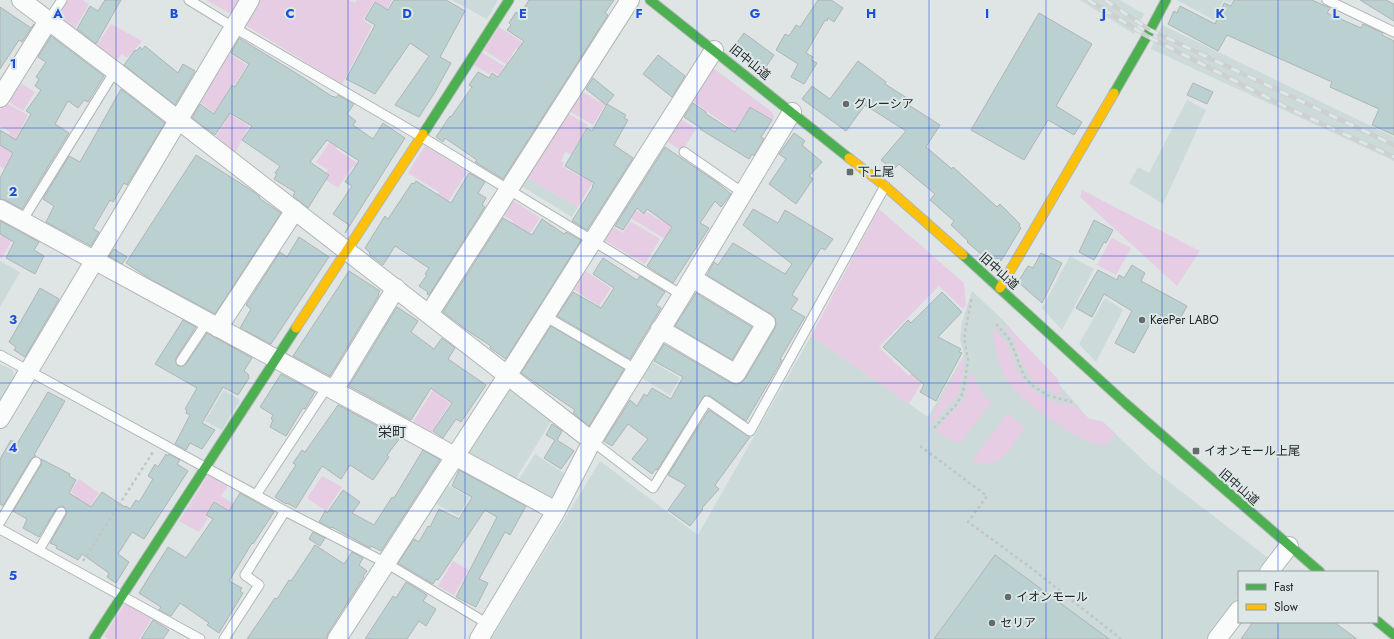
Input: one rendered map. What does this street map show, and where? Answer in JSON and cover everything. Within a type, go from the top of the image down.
[{"type":"street","points":[[21,0],[179,120],[507,376],[592,440]]},
{"type":"street","points":[[0,419],[250,0]]},
{"type":"street","points":[[94,639],[348,251],[509,0]]},
{"type":"street","points":[[429,314],[630,0]]},
{"type":"street","name":"旧中山道","points":[[650,0],[885,186],[1000,288],[1125,403],[1319,571]]},
{"type":"street","points":[[1000,288],[1143,43],[1166,0]]},
{"type":"street","points":[[0,98],[48,21]]},
{"type":"street","points":[[337,639],[507,376],[714,50]]},
{"type":"street","points":[[484,632],[556,511],[592,440],[682,295],[792,112]]},
{"type":"street","points":[[0,209],[556,511]]},
{"type":"street","points":[[213,325],[295,210]]},
{"type":"street","points":[[660,329],[736,374],[766,323],[692,278]]},
{"type":"street","points":[[331,389],[396,288]]},
{"type":"street","points":[[1270,571],[1289,546]]},
{"type":"street","points":[[1217,639],[1238,611]]},
{"type":"street","points":[[1378,622],[1394,636]]},
{"type":"lane","points":[[48,21],[62,0]]},
{"type":"lane","points":[[188,0],[233,28],[422,136],[682,295]]},
{"type":"lane","points":[[1327,0],[1394,32]]},
{"type":"lane","points":[[22,221],[115,71]]},
{"type":"lane","points":[[684,152],[743,192]]},
{"type":"lane","points":[[592,440],[654,488],[707,401],[750,431],[885,186]]},
{"type":"lane","points":[[545,316],[635,369]]},
{"type":"lane","points":[[181,361],[213,325]]},
{"type":"lane","points":[[0,355],[206,467],[285,512],[386,563],[484,632]]},
{"type":"lane","points":[[256,495],[331,389]]},
{"type":"lane","points":[[0,522],[36,462]]},
{"type":"lane","points":[[39,550],[61,512]]},
{"type":"lane","points":[[224,639],[259,585],[245,575],[285,512]]},
{"type":"lane","points":[[0,529],[200,639]]},
{"type":"path","points":[[934,428],[955,406],[961,397],[964,388],[968,359],[964,338],[972,296]]},
{"type":"path","points":[[996,324],[1010,340],[1024,376],[1033,386],[1047,395],[1072,402]]},
{"type":"path","points":[[78,571],[91,548],[160,442]]},
{"type":"path","points":[[920,446],[987,496],[968,522],[1026,564],[1121,639]]},
{"type":"shaded area","points":[[68,0],[83,0],[89,4],[74,30],[56,18]]},
{"type":"shaded area","points":[[206,0],[242,0],[233,15]]},
{"type":"shaded area","points":[[259,0],[349,0],[355,3],[357,0],[392,0],[387,9],[374,1],[363,20],[372,26],[342,84],[245,25]]},
{"type":"shaded area","points":[[452,0],[498,0],[487,19]]},
{"type":"shaded area","points":[[1080,0],[1120,0],[1144,14],[1134,34]]},
{"type":"shaded area","points":[[1177,0],[1223,0],[1214,20]]},
{"type":"shaded area","points":[[1223,0],[1232,0],[1230,3]]},
{"type":"shaded area","points":[[111,24],[142,41],[127,58],[122,54],[117,60],[96,46]]},
{"type":"shaded area","points":[[1162,25],[1394,137],[1394,161],[1151,49]]},
{"type":"shaded area","points":[[499,27],[524,43],[519,50],[516,48],[507,65],[484,50]]},
{"type":"shaded area","points":[[226,52],[247,65],[235,85],[232,83],[225,95],[227,96],[222,109],[249,126],[235,153],[216,136],[226,121],[197,100]]},
{"type":"shaded area","points":[[481,52],[504,66],[499,75],[491,71],[489,74],[474,65]]},
{"type":"shaded area","points":[[713,68],[772,112],[774,117],[773,120],[750,106],[735,131],[691,100]]},
{"type":"shaded area","points":[[19,82],[35,92],[23,111],[7,101]]},
{"type":"shaded area","points":[[578,89],[605,105],[593,125],[566,109]]},
{"type":"shaded area","points":[[1187,100],[1206,110],[1163,204],[1129,183],[1138,167],[1149,173]]},
{"type":"shaded area","points":[[4,102],[28,115],[21,128],[30,133],[26,141],[14,134],[27,143],[16,160],[10,157],[6,165],[9,167],[7,171],[0,166],[0,147],[10,132],[0,126],[0,110]]},
{"type":"shaded area","points":[[565,112],[588,125],[571,154],[565,152],[561,161],[564,163],[562,166],[583,178],[606,137],[616,142],[578,207],[523,175]]},
{"type":"shaded area","points":[[678,117],[696,129],[682,151],[663,139]]},
{"type":"shaded area","points":[[340,127],[347,132],[336,149],[359,164],[357,168],[353,166],[338,188],[323,178],[328,170],[316,162]]},
{"type":"shaded area","points":[[425,145],[467,172],[448,202],[437,196],[439,192],[408,173]]},
{"type":"shaded area","points":[[523,175],[578,207],[572,217],[518,184]]},
{"type":"shaded area","points":[[1082,190],[1200,251],[1177,286],[1080,197]]},
{"type":"shaded area","points":[[514,201],[540,218],[528,236],[512,225],[513,221],[501,214],[506,206]]},
{"type":"shaded area","points":[[622,203],[645,215],[647,212],[660,220],[670,206],[684,214],[668,241],[618,210]]},
{"type":"shaded area","points":[[879,209],[964,283],[966,305],[963,309],[939,286],[879,347],[909,376],[924,360],[931,367],[909,404],[811,336]]},
{"type":"shaded area","points":[[630,221],[660,239],[645,264],[602,239],[610,225],[623,233]]},
{"type":"shaded area","points":[[8,225],[18,231],[1,259],[0,236],[1,237]]},
{"type":"shaded area","points":[[1112,238],[1131,248],[1116,275],[1097,265]]},
{"type":"shaded area","points":[[1070,256],[1094,269],[1062,330],[1042,308]]},
{"type":"shaded area","points":[[0,261],[20,272],[0,307]]},
{"type":"shaded area","points":[[582,269],[611,288],[599,306],[570,287]]},
{"type":"shaded area","points":[[972,291],[1004,321],[1089,419],[1102,421],[1151,468],[1268,558],[1258,571],[1238,571],[1238,597],[1207,639],[491,639],[600,461],[698,535],[811,336],[928,417],[964,355],[960,340],[962,322]]},
{"type":"shaded area","points":[[1105,298],[1123,310],[1096,362],[1079,344]]},
{"type":"shaded area","points":[[1004,327],[1008,327],[1058,379],[1061,393],[1064,398],[1033,382],[1022,363],[1011,336]]},
{"type":"shaded area","points":[[993,329],[995,329],[1008,345],[1017,370],[1029,386],[1048,399],[1058,403],[1076,406],[1089,419],[1103,422],[1116,434],[1110,441],[1103,445],[1094,443],[1068,431],[1040,412],[1017,393],[1007,380],[1000,366],[996,352]]},
{"type":"shaded area","points":[[964,356],[965,360],[962,382],[958,394],[930,425],[928,424]]},
{"type":"shaded area","points":[[649,360],[680,378],[670,395],[640,377]]},
{"type":"shaded area","points":[[0,364],[13,370],[15,383],[0,409]]},
{"type":"shaded area","points":[[970,371],[984,396],[992,401],[962,441],[956,443],[935,431],[963,400]]},
{"type":"shaded area","points":[[436,385],[447,392],[443,398],[450,403],[428,438],[410,427]]},
{"type":"shaded area","points":[[506,386],[551,421],[514,482],[462,455]]},
{"type":"shaded area","points":[[224,390],[240,400],[222,430],[205,421]]},
{"type":"shaded area","points":[[1008,413],[1025,428],[1009,450],[1004,456],[991,463],[972,461]]},
{"type":"shaded area","points":[[535,454],[565,474],[550,500],[516,483]]},
{"type":"shaded area","points":[[209,474],[228,486],[221,496],[237,506],[233,513],[214,501],[205,516],[208,518],[199,532],[179,521]]},
{"type":"shaded area","points":[[322,476],[342,487],[326,511],[307,498]]},
{"type":"shaded area","points":[[79,479],[99,493],[89,508],[69,506],[76,496],[71,492]]},
{"type":"shaded area","points":[[444,483],[469,497],[459,516],[432,502]]},
{"type":"shaded area","points":[[453,561],[469,570],[454,595],[438,586]]},
{"type":"shaded area","points":[[126,602],[152,618],[139,639],[108,639],[104,636]]},
{"type":"building","points":[[105,0],[121,0],[96,44],[77,29],[90,6],[98,11]]},
{"type":"building","points":[[394,0],[446,0],[465,11],[440,57],[451,63],[419,117],[395,105],[429,56],[410,43],[375,94],[346,79],[375,25],[365,19],[375,2],[388,10]]},
{"type":"building","points":[[529,0],[614,0],[605,13],[608,15],[503,179],[475,162],[477,160],[445,138],[443,142],[436,137],[472,87],[469,85],[478,72],[489,78],[492,73],[498,77],[524,41],[507,30],[511,25],[509,23],[516,12],[520,15]]},
{"type":"building","points":[[818,0],[831,0],[843,8],[834,22],[828,18],[827,21],[825,20],[806,53],[813,57],[811,60],[817,63],[804,84],[791,77],[798,64],[776,50],[785,34],[789,36],[796,25],[800,27]]},
{"type":"building","points":[[1234,0],[1312,0],[1330,8],[1327,13],[1361,28],[1363,24],[1383,33],[1382,35],[1394,41],[1394,135],[1372,125],[1379,109],[1330,87],[1332,82],[1227,35],[1218,51],[1168,24],[1174,11],[1177,13],[1180,6],[1215,24],[1224,3],[1231,6]]},
{"type":"building","points":[[1360,0],[1386,0],[1394,4],[1394,21]]},
{"type":"building","points":[[0,7],[31,28],[34,24],[22,42],[19,40],[0,69]]},
{"type":"building","points":[[1039,13],[1092,44],[1056,106],[1082,122],[1074,135],[1048,120],[1024,160],[971,130]]},
{"type":"building","points":[[744,33],[774,55],[763,71],[733,48]]},
{"type":"building","points":[[51,36],[104,76],[88,102],[84,100],[78,108],[68,101],[55,124],[69,133],[22,209],[0,199],[0,178],[13,153],[0,145],[0,130],[16,140],[31,114],[26,111],[41,90],[35,86],[39,79],[36,77],[46,62],[38,57]]},
{"type":"building","points":[[239,38],[333,97],[334,96],[336,98],[338,95],[354,104],[347,114],[356,121],[353,125],[373,139],[383,123],[405,138],[345,233],[349,225],[333,214],[352,186],[345,182],[359,161],[327,140],[310,162],[329,175],[308,208],[293,196],[295,192],[274,179],[277,174],[275,173],[280,166],[242,140],[252,126],[230,113],[215,135],[192,118],[200,104],[214,114],[232,85],[235,87],[249,64],[231,53]]},
{"type":"building","points":[[145,46],[178,73],[183,64],[195,71],[175,105],[124,65],[135,50],[136,51],[140,47],[142,50]]},
{"type":"building","points":[[658,55],[685,76],[672,97],[643,74]]},
{"type":"building","points":[[858,61],[886,82],[885,84],[910,100],[907,104],[940,125],[926,147],[952,169],[953,167],[997,207],[1000,204],[1020,224],[1019,227],[1021,228],[1001,261],[1001,258],[988,260],[967,242],[968,241],[951,225],[954,221],[930,200],[935,194],[899,164],[893,170],[881,160],[906,131],[865,105],[846,131],[802,99],[812,86],[830,99]]},
{"type":"building","points":[[593,78],[614,95],[606,105],[586,89]]},
{"type":"building","points":[[1193,83],[1213,92],[1207,104],[1187,95]]},
{"type":"building","points":[[121,89],[165,123],[127,185],[124,183],[113,202],[110,200],[93,229],[99,232],[91,246],[46,222],[54,206],[43,199],[69,156],[80,162]]},
{"type":"building","points":[[693,103],[706,112],[706,114],[735,132],[750,107],[772,120],[761,137],[764,139],[754,156],[752,154],[749,159],[700,129],[701,128],[684,117]]},
{"type":"building","points":[[607,104],[626,115],[624,118],[628,120],[614,145],[633,158],[587,230],[572,221],[594,183],[565,166],[587,128],[592,131]]},
{"type":"building","points":[[794,133],[805,141],[802,145],[822,162],[809,176],[813,179],[796,204],[769,184],[786,159],[779,154]]},
{"type":"building","points":[[665,147],[718,183],[731,194],[721,207],[715,201],[700,223],[709,228],[673,283],[647,266],[672,227],[647,209],[644,214],[637,208],[623,230],[615,226]]},
{"type":"building","points":[[196,155],[254,192],[260,197],[259,198],[281,213],[215,314],[150,279],[126,263]]},
{"type":"building","points":[[469,173],[485,182],[478,193],[486,198],[482,205],[485,207],[429,295],[427,294],[428,292],[419,286],[427,275],[425,274],[429,268],[395,246],[383,265],[369,254],[370,253],[365,248],[385,216],[388,219],[412,183],[414,184],[416,181],[451,203]]},
{"type":"building","points":[[753,209],[778,223],[785,210],[833,239],[825,250],[821,248],[792,295],[798,299],[791,309],[805,317],[780,359],[782,360],[746,421],[710,396],[704,396],[657,470],[656,469],[652,474],[632,459],[648,439],[628,424],[612,446],[604,441],[630,400],[637,406],[644,394],[647,396],[652,388],[671,399],[683,377],[654,361],[664,344],[731,383],[736,384],[741,383],[745,379],[775,328],[775,318],[771,314],[707,275],[714,262],[718,265],[733,243],[785,274],[792,264],[743,225]]},
{"type":"building","points":[[503,218],[532,235],[542,219],[564,234],[566,232],[581,240],[506,359],[490,348],[491,346],[443,312]]},
{"type":"building","points":[[1094,220],[1113,230],[1094,260],[1079,252]]},
{"type":"building","points":[[0,221],[39,242],[34,250],[44,256],[35,274],[6,258],[14,242],[0,234]]},
{"type":"building","points":[[299,237],[329,257],[271,344],[240,328],[251,309],[246,305],[280,252],[287,257]]},
{"type":"building","points":[[114,249],[127,257],[122,264],[109,256]]},
{"type":"building","points":[[1041,253],[1062,263],[1042,303],[1018,282],[1028,266],[1033,268]]},
{"type":"building","points":[[603,258],[637,280],[640,276],[665,292],[656,305],[661,308],[630,359],[557,316],[573,292],[601,308],[614,288],[593,274]]},
{"type":"building","points":[[1132,265],[1145,273],[1141,281],[1187,306],[1177,324],[1156,313],[1134,353],[1115,343],[1132,311],[1104,294],[1092,317],[1076,308],[1098,270],[1117,280],[1119,275],[1124,278]]},
{"type":"building","points":[[349,271],[380,291],[330,376],[293,356]]},
{"type":"building","points":[[40,288],[59,299],[25,357],[14,350],[16,347],[9,342]]},
{"type":"building","points":[[942,292],[962,312],[938,337],[961,349],[959,352],[962,353],[936,401],[920,392],[924,385],[883,347],[908,320],[911,323]]},
{"type":"building","points":[[696,293],[752,327],[732,360],[675,326]]},
{"type":"building","points":[[397,307],[418,321],[411,332],[434,349],[442,338],[455,348],[448,359],[486,385],[461,422],[456,419],[443,438],[433,431],[452,403],[431,388],[411,420],[349,386]]},
{"type":"building","points":[[183,320],[196,327],[176,358],[176,363],[178,366],[183,366],[186,364],[207,333],[252,358],[244,371],[248,374],[249,378],[238,395],[223,387],[202,423],[215,430],[202,449],[190,443],[186,450],[175,444],[190,415],[186,413],[187,410],[185,409],[197,388],[155,364]]},
{"type":"building","points":[[551,326],[624,369],[589,426],[573,413],[575,410],[521,373]]},
{"type":"building","points":[[281,374],[315,392],[305,409],[303,408],[286,436],[270,427],[273,420],[271,419],[273,415],[260,407]]},
{"type":"building","points":[[48,392],[65,401],[34,455],[36,456],[31,459],[3,506],[0,504],[0,459],[11,440],[17,444]]},
{"type":"building","points":[[338,405],[400,438],[387,455],[389,457],[373,480],[350,465],[341,479],[322,466],[296,508],[287,503],[286,504],[275,497],[296,465],[293,463],[302,450],[305,452]]},
{"type":"building","points":[[709,410],[750,437],[715,485],[719,489],[702,508],[703,509],[690,526],[668,510],[686,485],[668,475]]},
{"type":"building","points":[[552,424],[562,431],[557,440],[574,451],[561,469],[544,458],[555,440],[546,435]]},
{"type":"building","points":[[423,450],[440,460],[381,551],[371,546],[370,548],[332,527],[331,528],[319,522],[325,511],[327,513],[343,490],[360,502],[352,513],[374,525],[392,497],[394,498]]},
{"type":"building","points":[[166,454],[180,460],[177,464],[188,471],[144,539],[132,532],[118,554],[129,562],[116,583],[107,577],[109,573],[82,554],[78,560],[50,543],[66,515],[67,512],[64,507],[61,506],[56,509],[39,537],[23,528],[27,519],[13,511],[41,465],[41,459],[70,474],[69,476],[76,480],[69,493],[91,507],[102,492],[130,509],[136,500],[139,502],[153,479],[148,476],[155,464],[158,467]]},
{"type":"building","points":[[459,470],[526,506],[510,535],[505,532],[479,579],[488,583],[476,607],[456,597],[497,517],[485,510],[438,580],[436,579],[433,584],[398,563],[414,539],[419,542],[428,526],[430,527],[439,509],[459,519],[472,497],[452,486]]},
{"type":"building","points":[[240,493],[274,512],[253,544],[252,543],[229,581],[242,588],[240,591],[243,593],[219,633],[207,625],[209,623],[180,603],[171,616],[159,610],[161,607],[139,593],[168,547],[186,558],[213,519],[206,515],[214,502],[229,511]]},
{"type":"building","points":[[313,532],[325,538],[320,546],[309,539]]},
{"type":"building","points":[[315,545],[344,564],[352,552],[363,558],[359,565],[367,571],[328,633],[326,639],[247,639],[275,598],[277,599],[289,580],[291,581]]},
{"type":"building","name":"イオンモール","points":[[995,555],[1109,639],[934,639]]},
{"type":"building","points":[[406,582],[427,595],[423,601],[436,609],[426,626],[419,621],[407,639],[365,639],[393,596],[396,598]]},
{"type":"building","points":[[153,620],[169,630],[163,639],[141,639]]},
{"type":"building","points":[[1252,623],[1335,623],[1357,639],[1241,639]]},
{"type":"railway","points":[[1088,0],[1147,36],[1282,105],[1394,157]]},
{"type":"railway","points":[[1105,0],[1150,30],[1394,145]]},
{"type":"traffic: fast","points":[[423,134],[509,0]]},
{"type":"traffic: fast","points":[[650,0],[849,158]]},
{"type":"traffic: fast","points":[[1114,93],[1166,0]]},
{"type":"traffic: fast","points":[[963,255],[1125,403],[1319,571]]},
{"type":"traffic: fast","points":[[94,639],[296,328]]},
{"type":"traffic: fast","points":[[1378,622],[1394,635]]},
{"type":"traffic: slow","points":[[1000,288],[1114,93]]},
{"type":"traffic: slow","points":[[296,328],[423,134]]},
{"type":"traffic: slow","points":[[849,158],[885,186],[963,255]]},
{"type":"place","name":"グレーシア","points":[[846,104]]},
{"type":"place","name":"下上尾","points":[[850,172]]},
{"type":"place","name":"KeePer LABO","points":[[1142,320]]},
{"type":"place","name":"イオンモール上尾","points":[[1196,451]]},
{"type":"place","name":"イオンモール","points":[[1008,597]]},
{"type":"place","name":"セリア","points":[[992,623]]},
{"type":"district","name":"栄町","points":[[392,432]]}]
